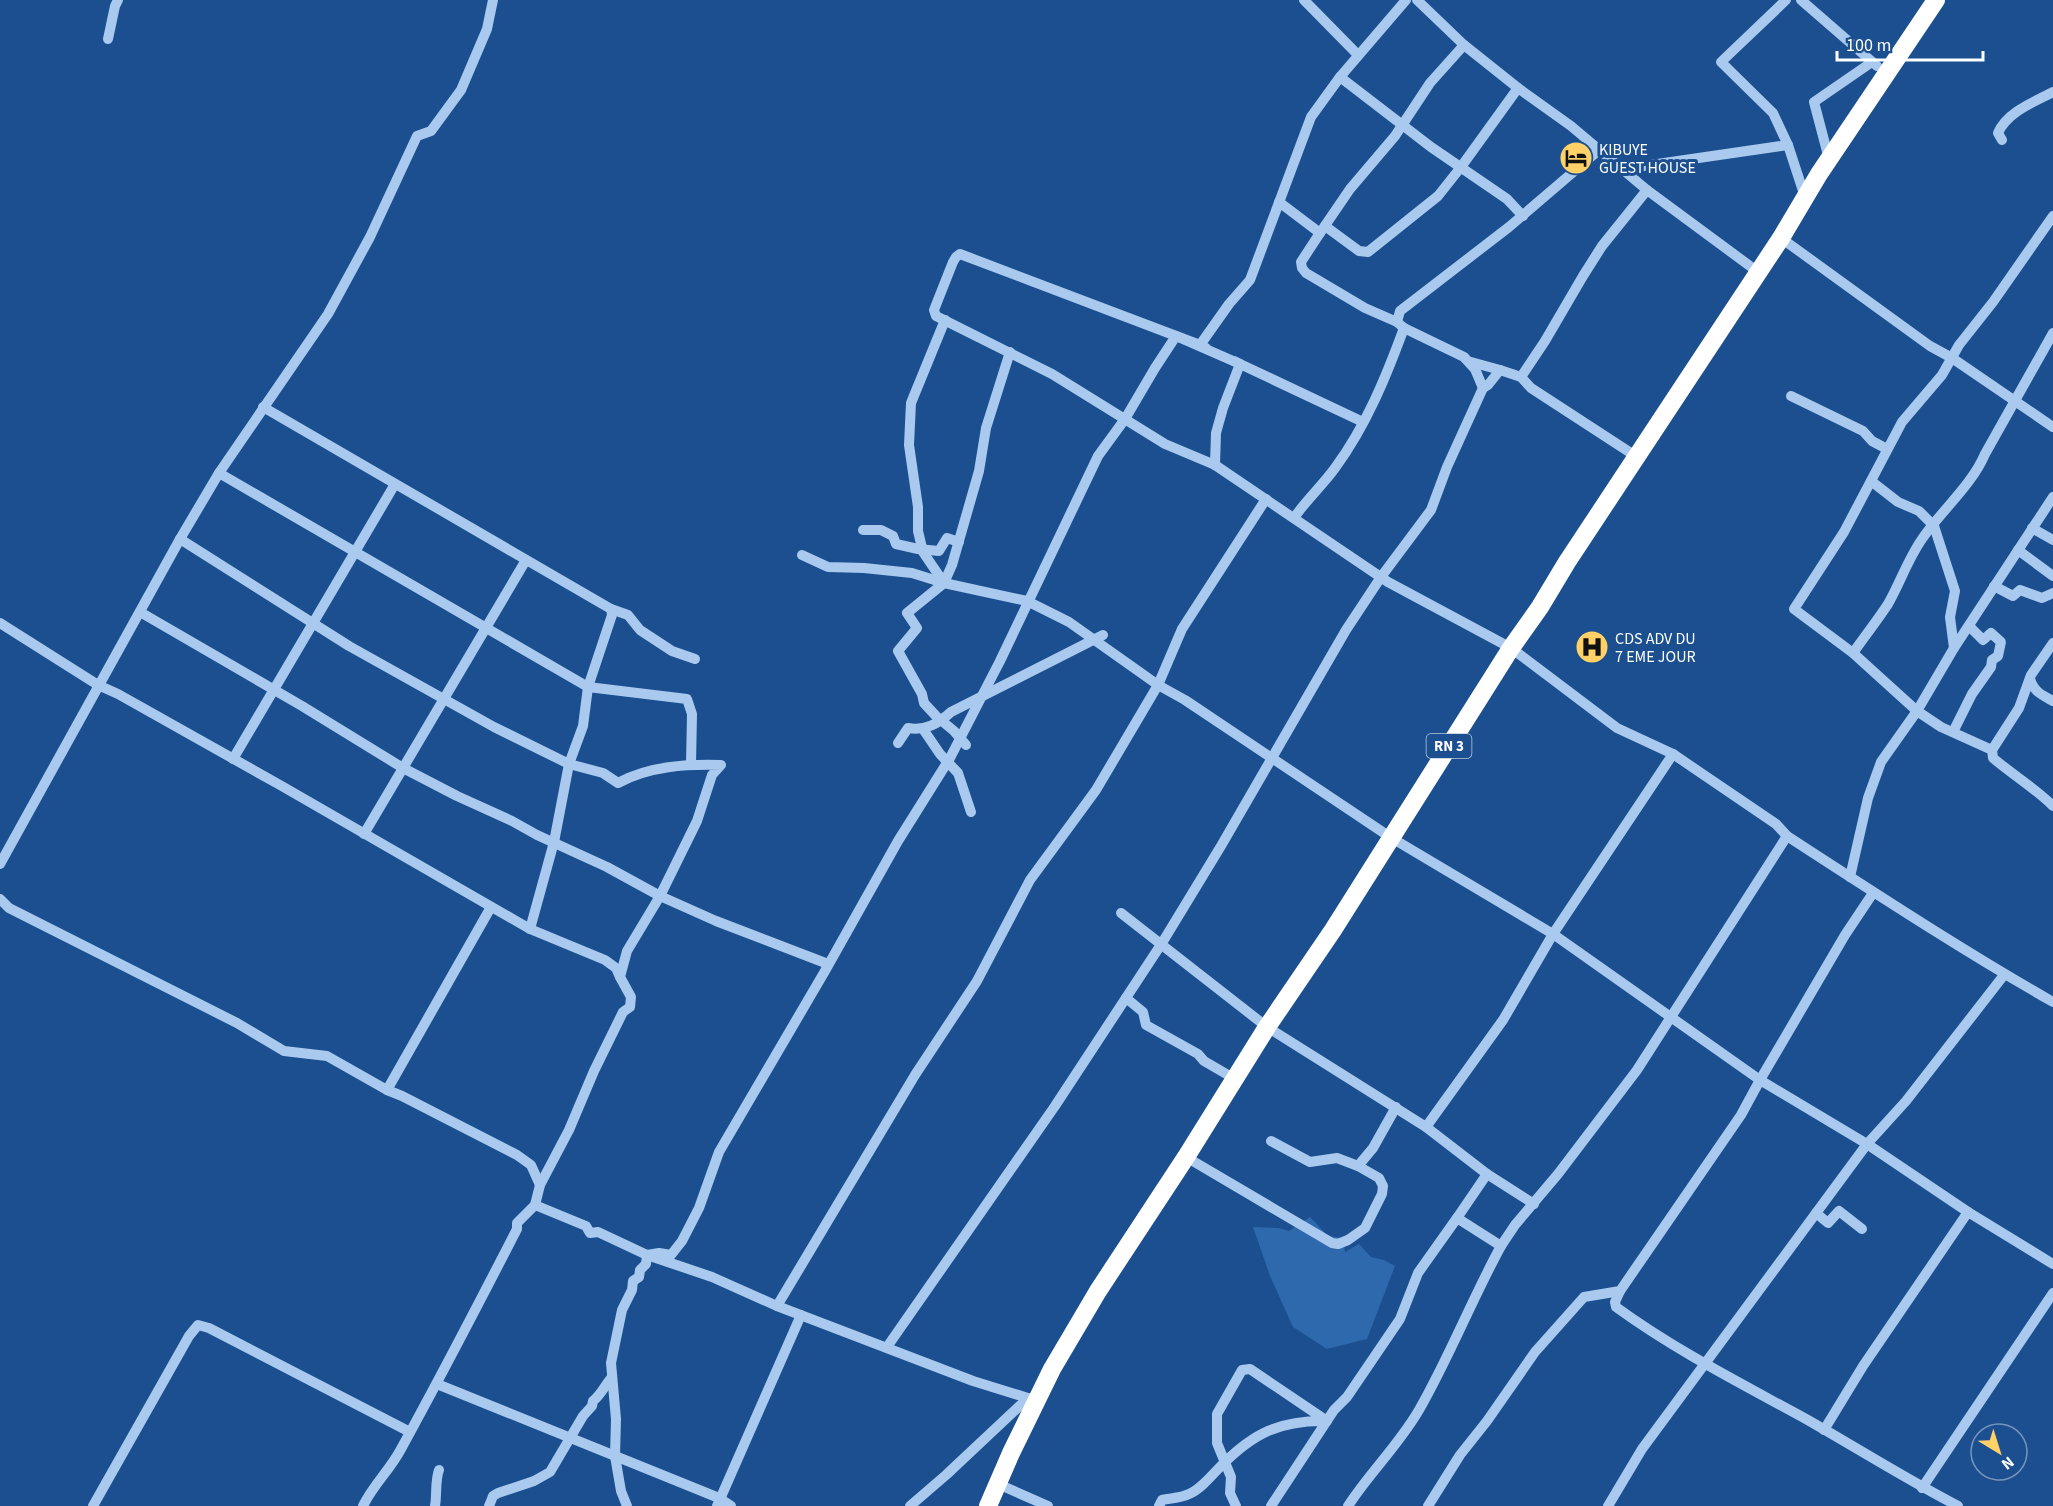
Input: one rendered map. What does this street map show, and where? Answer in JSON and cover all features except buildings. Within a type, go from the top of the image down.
[{"type":"highway","name":"RN 3","points":[[988,1506],[1032,1400],[1098,1291],[1186,1157],[1267,1027],[1333,930],[1511,648],[1934,1]]},
{"type":"street","points":[[108,39],[118,0]]},
{"type":"street","points":[[0,864],[180,538],[219,473],[328,314],[370,237],[417,136],[431,130],[461,90],[487,29],[493,0]]},
{"type":"street","points":[[1304,0],[1358,55]]},
{"type":"street","points":[[1200,345],[1229,304],[1250,280],[1311,117],[1340,77],[1406,0]]},
{"type":"street","points":[[1417,0],[1464,45],[1539,102],[1647,190],[1758,272]]},
{"type":"street","points":[[1786,0],[1721,62],[1773,112],[1788,145],[1805,198]]},
{"type":"street","points":[[1801,0],[1886,74]]},
{"type":"street","points":[[1464,45],[1430,83],[1383,152],[1350,189],[1301,261],[1302,268],[1329,288],[1471,362],[1521,377],[1538,393],[1637,457]]},
{"type":"street","points":[[1829,159],[1814,102],[1872,62]]},
{"type":"street","points":[[1340,77],[1507,199],[1523,216]]},
{"type":"street","points":[[1279,202],[1359,251],[1368,252],[1438,196],[1518,88]]},
{"type":"street","points":[[2002,140],[1998,133],[2001,126],[2026,106],[2053,92]]},
{"type":"street","points":[[1623,169],[1788,145]]},
{"type":"street","points":[[1294,518],[1335,468],[1385,380],[1400,325],[1398,314],[1405,306],[1523,216],[1599,150]]},
{"type":"street","points":[[1521,377],[1602,246],[1647,190]]},
{"type":"street","points":[[1992,750],[1953,732],[1917,711],[1852,653],[1794,609],[1844,532],[1902,422],[1942,375],[1959,345],[1993,302],[2053,216]]},
{"type":"street","points":[[1781,238],[1930,346],[1952,358],[2053,427]]},
{"type":"street","points":[[1363,422],[1200,345],[960,254],[952,262],[934,310],[936,316],[1052,374],[1165,444],[1215,465],[1381,577],[1511,648],[1617,728],[1673,754],[1776,824],[1787,836],[1873,893],[2004,975],[2053,1002]]},
{"type":"street","points":[[944,584],[922,549],[909,445],[911,403],[931,349],[945,320]]},
{"type":"street","points":[[1852,653],[1887,605],[1922,539],[1971,475],[1979,469],[2053,333]]},
{"type":"street","points":[[1176,336],[1240,364]]},
{"type":"street","points":[[647,1255],[659,1253],[671,1255],[682,1241],[706,1192],[719,1152],[898,841],[947,762],[963,741],[981,697],[1098,456],[1125,419],[1176,336]]},
{"type":"street","points":[[963,741],[924,702],[922,694],[898,651],[917,628],[908,613],[944,584],[952,565],[979,471],[986,428],[1010,352]]},
{"type":"street","points":[[1471,362],[1483,387]]},
{"type":"street","points":[[1215,465],[1216,434],[1240,364]]},
{"type":"street","points":[[887,1347],[1055,1106],[1162,943],[1346,630],[1381,577],[1431,510],[1483,387],[1488,385],[1500,370]]},
{"type":"street","points":[[1791,396],[1863,431],[1872,441],[1887,449]]},
{"type":"street","points":[[263,407],[611,609],[628,615],[640,630],[672,651],[695,659]]},
{"type":"street","points":[[219,473],[588,687],[687,699],[692,714],[691,764]]},
{"type":"street","points":[[1871,482],[1898,502],[1919,511],[1934,526],[1955,591],[1950,617],[1954,648]]},
{"type":"street","points":[[233,759],[272,689],[395,484]]},
{"type":"street","points":[[1850,877],[1868,798],[1881,762],[1917,711],[1954,648],[2053,497]]},
{"type":"street","points":[[777,1306],[915,1076],[977,981],[1030,880],[1096,790],[1158,685],[1182,629],[1266,499]]},
{"type":"street","points":[[2032,528],[2053,540]]},
{"type":"street","points":[[863,530],[881,530],[893,536],[896,544],[922,549],[939,551],[947,538],[959,542]]},
{"type":"street","points":[[180,538],[349,646],[494,727],[569,764],[603,774],[618,783],[635,774],[691,764],[721,765],[712,775],[697,820],[660,896],[627,951],[620,977]]},
{"type":"street","points":[[2018,550],[2053,576]]},
{"type":"street","points":[[802,555],[828,567],[912,573],[944,584],[1027,601],[1099,637],[1158,685],[1185,700],[1390,837],[1553,934],[1760,1080],[1867,1144],[1968,1212],[2053,1264]]},
{"type":"street","points":[[364,834],[526,560]]},
{"type":"street","points":[[1994,586],[2013,596],[2020,590],[2042,598],[2053,593]]},
{"type":"street","points":[[530,929],[554,842],[569,764],[583,726],[588,687],[612,615],[611,609]]},
{"type":"street","points":[[140,612],[403,768],[457,796],[660,896],[716,921],[828,964]]},
{"type":"street","points":[[0,622],[98,685],[233,759],[530,929],[604,960],[616,968],[631,997],[630,1007],[623,1012],[594,1071],[569,1130],[540,1185],[535,1205],[517,1223],[517,1229],[393,1465],[370,1492],[363,1506]]},
{"type":"street","points":[[1953,732],[1972,694],[1991,667],[1992,660],[1998,656],[2001,642],[1991,633],[1983,640],[1969,626]]},
{"type":"street","points":[[898,743],[908,728],[923,729],[942,721],[951,712],[1099,637]]},
{"type":"street","points":[[2053,643],[2030,679],[2019,708],[1992,750],[1993,758],[2014,776],[2040,792],[2053,806]]},
{"type":"street","points":[[2030,679],[2032,688],[2037,693],[2053,701]]},
{"type":"street","points":[[923,729],[947,762],[958,772],[971,812]]},
{"type":"street","points":[[1426,1126],[1503,1020],[1553,934],[1673,754]]},
{"type":"street","points":[[1348,1506],[1360,1487],[1393,1450],[1420,1408],[1501,1246],[1637,1070],[1787,836]]},
{"type":"street","points":[[1873,893],[1845,935],[1741,1115],[1620,1291],[1616,1307],[1668,1342],[1922,1488],[1958,1506]]},
{"type":"street","points":[[0,899],[9,908],[237,1023],[284,1051],[327,1056],[387,1090],[517,1155],[531,1165],[540,1185]]},
{"type":"street","points":[[387,1090],[491,907]]},
{"type":"street","points":[[1122,913],[1267,1027],[1426,1126],[1487,1174],[1534,1203]]},
{"type":"street","points":[[1608,1506],[1642,1449],[1867,1144],[1906,1101],[2004,975]]},
{"type":"street","points":[[1126,998],[1143,1012],[1146,1025],[1198,1054],[1204,1061],[1235,1079]]},
{"type":"street","points":[[1358,1166],[1372,1148],[1396,1107]]},
{"type":"street","points":[[1186,1157],[1332,1243],[1338,1244],[1365,1228],[1382,1194],[1383,1186],[1379,1178],[1358,1166],[1337,1158],[1310,1162],[1271,1141]]},
{"type":"street","points":[[1271,1506],[1327,1421],[1347,1397],[1400,1319],[1418,1273],[1487,1174]]},
{"type":"street","points":[[535,1205],[586,1227],[590,1233],[598,1232],[647,1255],[712,1277],[777,1306],[974,1381],[1032,1400]]},
{"type":"street","points":[[1816,1213],[1828,1223],[1839,1211],[1862,1229]]},
{"type":"street","points":[[1824,1430],[1905,1303],[1968,1212]]},
{"type":"street","points":[[1457,1218],[1501,1246]]},
{"type":"street","points":[[627,1506],[621,1491],[615,1456],[616,1419],[611,1363],[622,1310],[632,1290],[633,1281],[639,1277],[640,1270],[646,1264],[647,1255]]},
{"type":"street","points":[[1428,1506],[1460,1455],[1487,1421],[1535,1352],[1584,1297],[1620,1291]]},
{"type":"street","points":[[1922,1488],[2053,1293]]},
{"type":"street","points":[[718,1502],[801,1315]]},
{"type":"street","points":[[93,1506],[189,1336],[198,1325],[209,1328],[410,1432]]},
{"type":"street","points":[[1236,1506],[1230,1493],[1231,1477],[1217,1443],[1218,1414],[1242,1370],[1250,1369],[1327,1421]]},
{"type":"street","points":[[489,1506],[493,1496],[498,1493],[534,1481],[550,1472],[583,1416],[612,1377]]},
{"type":"street","points":[[437,1384],[731,1506]]},
{"type":"street","points":[[910,1506],[1032,1400]]},
{"type":"street","points":[[1159,1506],[1162,1500],[1191,1494],[1244,1444],[1260,1433],[1296,1422],[1327,1421]]},
{"type":"street","points":[[435,1506],[439,1470]]},
{"type":"street","points":[[998,1484],[1048,1506]]},
{"type":"shaded area","points":[[1310,1217],[1328,1236],[1343,1238],[1345,1252],[1359,1244],[1371,1257],[1395,1266],[1367,1339],[1327,1349],[1293,1327],[1270,1276],[1253,1227],[1279,1228],[1289,1231]]},
{"type":"place","name":"KIBUYE GUEST HOUSE","points":[[1576,158]]},
{"type":"place","name":"CDS ADV DU 7 EME JOUR","points":[[1592,647]]}]
